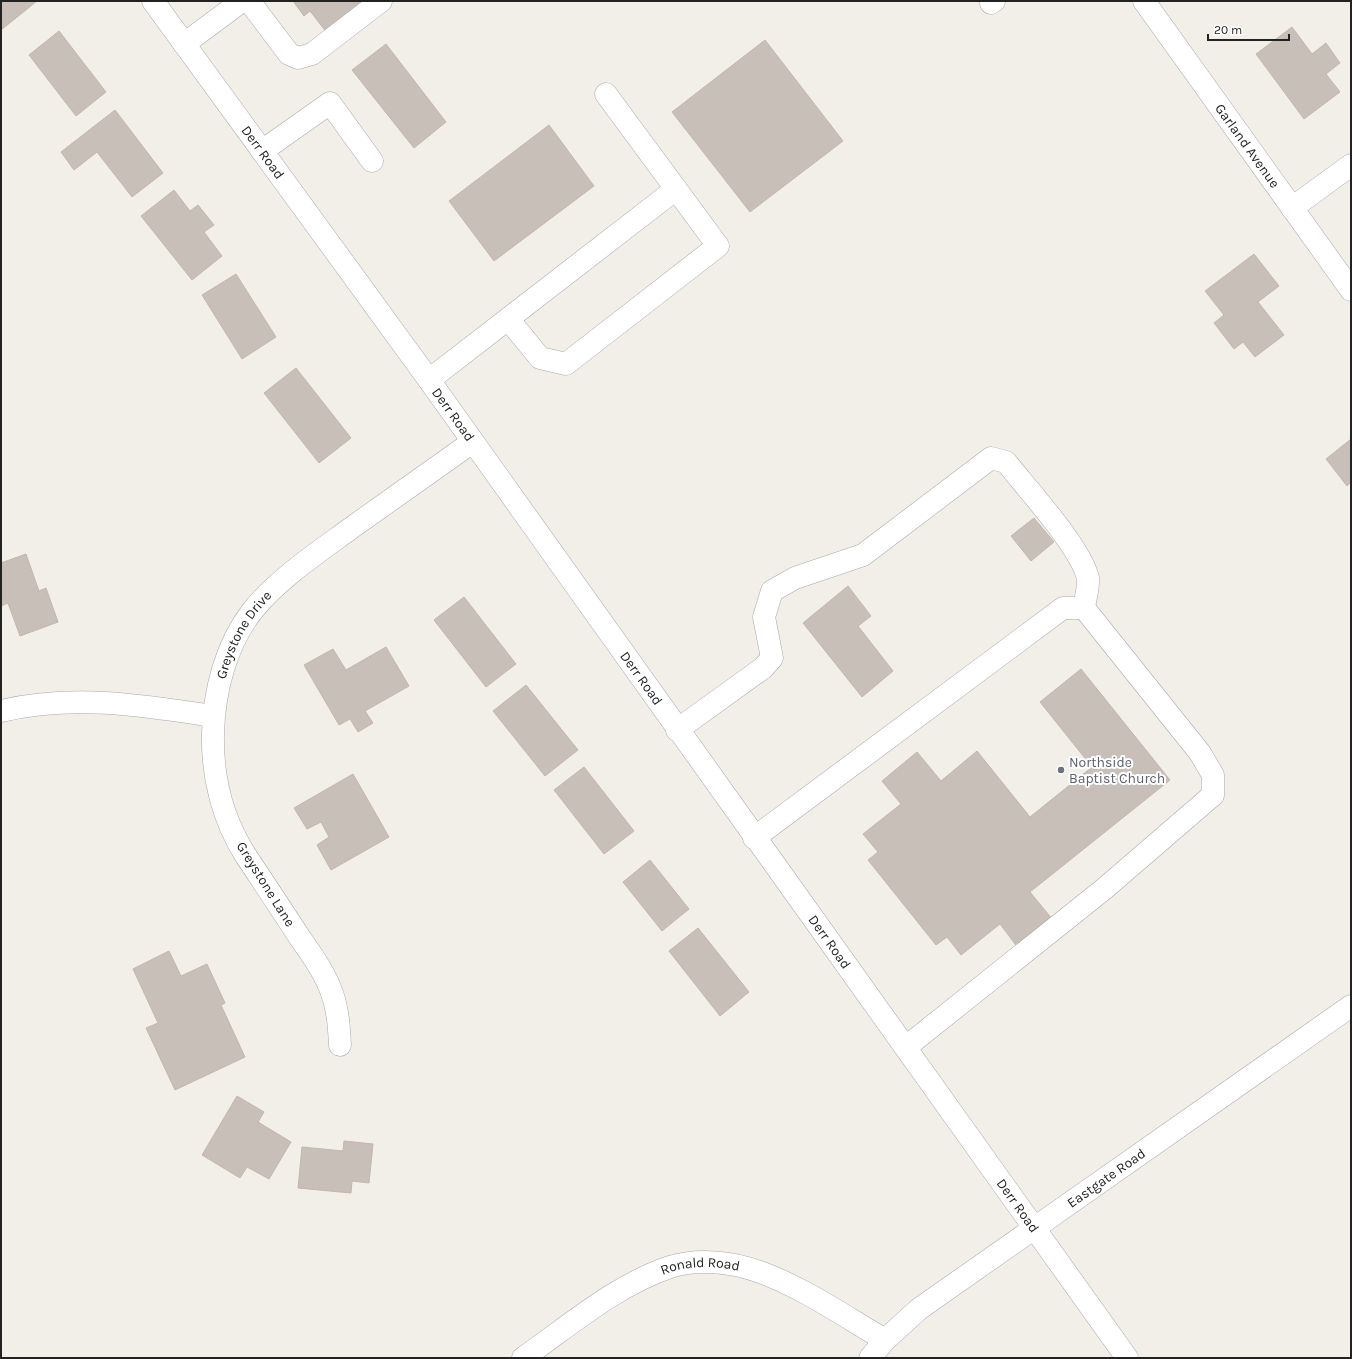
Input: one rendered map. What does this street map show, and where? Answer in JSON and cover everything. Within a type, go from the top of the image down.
[{"type":"street","name":"Derr Road","points":[[153,1],[428,380],[1127,1358]]},
{"type":"street","points":[[184,44],[242,1]]},
{"type":"street","points":[[249,1],[289,54],[298,58],[312,54],[381,1]]},
{"type":"street","name":"Garland Avenue","points":[[1144,1],[1351,290]]},
{"type":"street","points":[[509,320],[540,358],[566,364],[718,246],[606,94]]},
{"type":"street","points":[[262,151],[330,103],[372,161]]},
{"type":"street","points":[[1292,208],[1351,165]]},
{"type":"street","points":[[428,380],[509,320],[676,189]]},
{"type":"street","name":"Greystone Drive","points":[[213,716],[222,672],[233,643],[257,606],[275,588],[327,545],[472,443]]},
{"type":"street","points":[[677,730],[763,668],[772,658],[764,617],[772,591],[795,578],[863,555],[991,458],[1006,462],[1064,535],[1084,565],[1088,580],[1084,608],[1200,753],[1214,775],[1213,795],[1104,889],[906,1047]]},
{"type":"street","points":[[754,838],[1063,608],[1084,608]]},
{"type":"street","points":[[1,711],[25,705],[79,701],[132,704],[213,716]]},
{"type":"street","name":"Greystone Lane","points":[[213,716],[212,753],[217,785],[226,815],[244,853],[319,966],[332,992],[338,1015],[340,1045]]},
{"type":"street","name":"Eastgate Road","points":[[870,1358],[885,1340],[919,1309],[1351,1006]]},
{"type":"street","name":"Ronald Road","points":[[523,1358],[595,1307],[637,1282],[671,1267],[700,1262],[732,1264],[759,1272],[797,1288],[885,1340]]},
{"type":"building","points":[[1,1],[37,1],[1,30]]},
{"type":"building","points":[[293,1],[369,1],[327,33],[310,11],[304,16]]},
{"type":"building","points":[[1292,27],[1312,54],[1326,43],[1340,63],[1326,74],[1340,92],[1304,119],[1256,54]]},
{"type":"building","points":[[59,31],[106,92],[76,116],[29,55]]},
{"type":"building","points":[[765,40],[843,141],[750,212],[672,112]]},
{"type":"building","points":[[386,44],[446,122],[414,148],[352,70]]},
{"type":"building","points":[[115,110],[163,173],[132,197],[97,152],[74,170],[61,152]]},
{"type":"building","points":[[549,125],[594,186],[494,261],[449,201]]},
{"type":"building","points":[[174,190],[190,211],[198,205],[214,225],[204,232],[222,256],[192,280],[141,216]]},
{"type":"building","points":[[1254,254],[1279,286],[1258,302],[1284,335],[1255,357],[1243,342],[1234,349],[1214,323],[1224,315],[1205,291]]},
{"type":"building","points":[[236,274],[276,337],[242,359],[202,295]]},
{"type":"building","points":[[296,368],[351,438],[319,463],[264,393]]},
{"type":"building","points":[[1351,439],[1351,482],[1347,486],[1326,459]]},
{"type":"building","points":[[1034,518],[1054,542],[1031,561],[1011,536]]},
{"type":"building","points":[[26,554],[39,591],[46,588],[58,622],[20,636],[8,603],[1,606],[1,563]]},
{"type":"building","points":[[848,586],[871,616],[858,626],[893,671],[862,697],[803,623]]},
{"type":"building","points":[[464,597],[516,664],[486,687],[434,620]]},
{"type":"building","points":[[386,647],[409,686],[365,711],[373,723],[358,732],[350,719],[339,725],[304,665],[333,649],[346,670]]},
{"type":"building","points":[[1081,669],[1170,780],[1030,892],[1053,920],[1018,948],[1000,924],[961,955],[947,937],[936,945],[868,860],[878,852],[863,834],[901,804],[882,781],[917,752],[941,781],[977,751],[1030,817],[1092,767],[1040,702]]},
{"type":"building","points":[[526,685],[578,750],[545,776],[493,711]]},
{"type":"building","points":[[584,767],[634,831],[604,854],[554,790]]},
{"type":"building","points":[[353,774],[389,837],[331,870],[317,845],[329,837],[321,822],[307,829],[294,808]]},
{"type":"building","points":[[650,860],[689,909],[662,931],[623,882]]},
{"type":"building","points":[[698,928],[749,992],[720,1016],[669,951]]},
{"type":"building","points":[[169,951],[181,976],[207,964],[225,1003],[221,1005],[245,1057],[175,1090],[146,1028],[158,1023],[133,969]]},
{"type":"building","points":[[237,1096],[264,1112],[258,1122],[291,1142],[269,1179],[247,1167],[240,1178],[202,1155]]},
{"type":"building","points":[[344,1141],[373,1144],[369,1183],[352,1181],[351,1193],[298,1188],[302,1147],[343,1151]]},
{"type":"place","name":"Northside Baptist Church","points":[[1061,770]]}]
